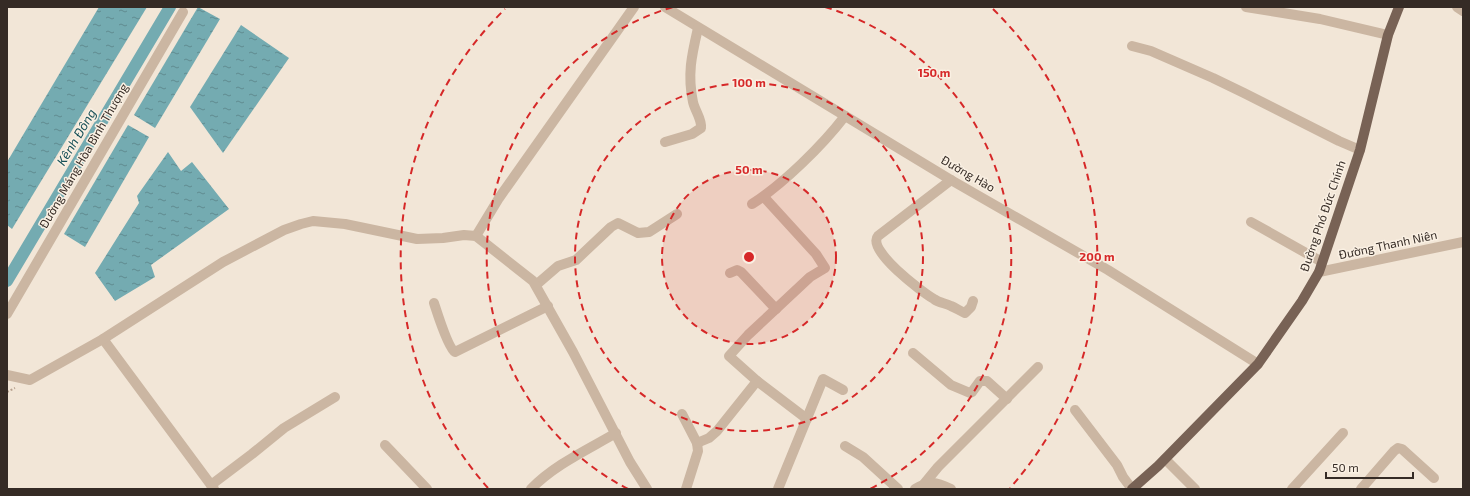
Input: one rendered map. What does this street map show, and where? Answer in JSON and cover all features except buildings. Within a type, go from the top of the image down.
[{"type":"main road","name":"Đường Phó Đức Chính","points":[[1132,489],[1165,459],[1258,364],[1302,301],[1319,272],[1360,150],[1388,35],[1399,7]]},
{"type":"street","points":[[476,236],[499,198],[634,7]]},
{"type":"street","name":"Đường Hào","points":[[664,7],[951,180],[1108,270],[1258,364]]},
{"type":"street","points":[[1246,7],[1320,19],[1388,35]]},
{"type":"street","points":[[1457,7],[1463,10]]},
{"type":"street","name":"Đường Máng Hòa Bình Thượng","points":[[7,314],[183,12]]},
{"type":"street","points":[[665,142],[692,134],[701,128],[701,123],[693,100],[689,74],[691,57],[698,28]]},
{"type":"street","points":[[1132,46],[1151,51],[1213,78],[1360,150]]},
{"type":"street","points":[[752,204],[764,197],[789,176],[835,129],[845,116]]},
{"type":"street","points":[[951,180],[878,236],[875,242],[882,254],[893,266],[934,300],[965,313],[973,301]]},
{"type":"street","points":[[764,197],[816,254],[825,268],[810,277],[748,335],[729,356],[757,381],[807,419]]},
{"type":"street","points":[[536,285],[558,266],[576,260],[611,227],[618,223],[638,233],[649,232],[677,214]]},
{"type":"street","points":[[7,376],[30,380],[103,339],[223,262],[284,230],[313,220],[345,224],[417,239],[443,238],[464,235],[476,236],[533,281],[536,285],[616,433],[630,462],[647,489]]},
{"type":"street","points":[[1251,222],[1322,262]]},
{"type":"street","name":"Đường Thanh Niên","points":[[1319,272],[1463,242]]},
{"type":"street","points":[[730,274],[737,270],[741,272],[776,309]]},
{"type":"street","points":[[434,303],[452,350],[455,352],[548,306]]},
{"type":"street","points":[[103,339],[213,487],[284,428],[335,397]]},
{"type":"street","points":[[914,353],[951,386],[970,393],[980,381],[987,381],[1007,399]]},
{"type":"street","points":[[919,486],[1038,367]]},
{"type":"street","points":[[778,489],[823,379],[843,390]]},
{"type":"street","points":[[697,443],[709,438],[717,432],[757,381]]},
{"type":"street","points":[[1075,410],[1117,465],[1132,489]]},
{"type":"street","points":[[682,414],[697,443],[698,451],[686,489]]},
{"type":"street","points":[[531,489],[566,461],[616,433]]},
{"type":"street","points":[[1292,489],[1343,433]]},
{"type":"street","points":[[385,445],[426,489]]},
{"type":"street","points":[[845,446],[863,457],[898,489]]},
{"type":"street","points":[[1361,489],[1397,448],[1402,449],[1434,478]]},
{"type":"street","points":[[1165,459],[1195,489]]},
{"type":"street","points":[[919,486],[937,483],[951,489]]},
{"type":"water","points":[[99,7],[147,7],[12,229],[7,225],[7,162]]},
{"type":"water","points":[[198,7],[220,19],[155,128],[134,115]]},
{"type":"water","points":[[241,25],[289,58],[223,153],[190,107]]},
{"type":"water","points":[[128,125],[149,137],[85,247],[64,234]]},
{"type":"water","points":[[168,152],[181,171],[192,162],[229,209],[151,265],[155,277],[115,301],[95,273],[139,203],[137,196]]},
{"type":"waterway","name":"Kênh Đông","points":[[7,281],[170,7]]}]
